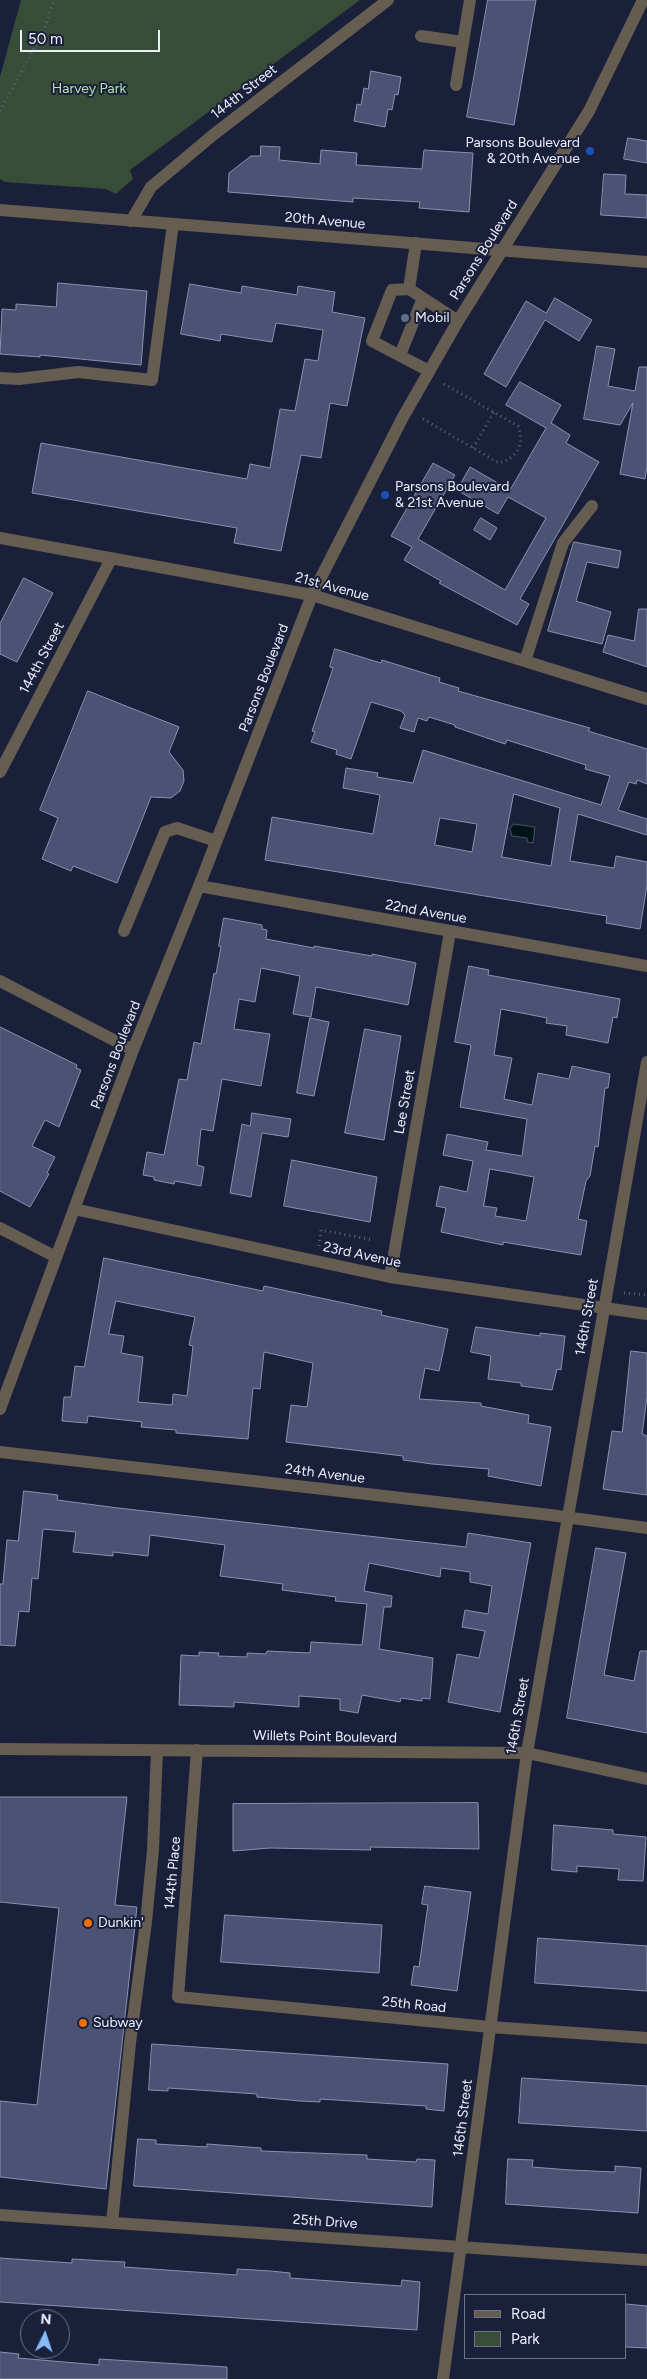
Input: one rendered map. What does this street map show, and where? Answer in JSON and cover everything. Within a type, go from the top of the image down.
[{"type":"street","name":"144th Street","points":[[131,221],[151,187],[213,135],[388,0]]},
{"type":"street","points":[[456,85],[470,0]]},
{"type":"street","name":"Parsons Boulevard","points":[[0,1409],[132,1050],[199,886],[312,595],[403,417],[458,322],[589,111],[643,0]]},
{"type":"street","points":[[421,36],[463,42]]},
{"type":"street","name":"20th Avenue","points":[[0,210],[647,262]]},
{"type":"street","points":[[0,378],[30,378],[78,372],[152,380],[173,224]]},
{"type":"street","points":[[408,289],[416,243]]},
{"type":"street","points":[[430,371],[372,341],[392,290],[408,289],[458,322]]},
{"type":"street","points":[[400,355],[423,298]]},
{"type":"street","points":[[524,661],[563,543],[592,506]]},
{"type":"street","name":"21st Avenue","points":[[0,538],[312,595],[647,699]]},
{"type":"street","name":"144th Street","points":[[1,768],[111,559]]},
{"type":"street","points":[[124,931],[165,832],[177,828],[216,841]]},
{"type":"street","name":"22nd Avenue","points":[[199,886],[647,966]]},
{"type":"street","name":"Lee Street","points":[[390,1277],[450,932]]},
{"type":"street","points":[[0,981],[132,1050]]},
{"type":"street","name":"146th Street","points":[[443,2379],[527,1753],[647,1062]]},
{"type":"street","name":"23rd Avenue","points":[[74,1209],[390,1277],[647,1314]]},
{"type":"street","points":[[0,1228],[56,1257]]},
{"type":"street","name":"24th Avenue","points":[[0,1452],[569,1517],[647,1528]]},
{"type":"street","name":"Willets Point Boulevard","points":[[0,1749],[527,1753],[647,1779]]},
{"type":"street","points":[[112,2223],[129,2053],[146,1922],[153,1850],[157,1750]]},
{"type":"street","name":"144th Place","points":[[178,1997],[197,1750]]},
{"type":"street","name":"25th Road","points":[[178,1997],[490,2027],[647,2038]]},
{"type":"street","name":"25th Drive","points":[[0,2215],[647,2260]]},
{"type":"path","points":[[0,111],[45,28],[54,0]]},
{"type":"path","points":[[423,419],[499,463],[507,461],[518,450],[521,438],[518,426],[442,382]]},
{"type":"path","points":[[474,448],[494,412]]},
{"type":"path","points":[[319,1246],[321,1230],[373,1240]]},
{"type":"path","points":[[625,1293],[647,1295]]},
{"type":"green space","name":"Harvey Park","points":[[21,0],[360,0],[130,170],[133,179],[116,194],[106,189],[5,182],[0,179],[0,77]]},
{"type":"shaded area","points":[[514,824],[535,827],[533,843],[527,842],[527,838],[512,836],[510,829]]},
{"type":"building","points":[[488,0],[536,0],[514,125],[467,117]]},
{"type":"building","points":[[371,71],[401,77],[398,95],[395,94],[392,110],[388,109],[385,127],[354,121],[357,104],[361,105],[364,88],[368,89]]},
{"type":"building","points":[[628,138],[647,141],[647,163],[624,159]]},
{"type":"building","points":[[261,146],[280,147],[279,160],[320,164],[321,150],[357,153],[356,165],[422,169],[424,150],[473,153],[469,212],[419,208],[420,202],[353,198],[353,202],[228,192],[229,173],[251,156],[260,156]]},
{"type":"building","points":[[604,174],[626,175],[625,194],[647,195],[647,218],[601,215]]},
{"type":"building","points":[[58,283],[147,291],[141,365],[40,355],[40,357],[0,354],[2,309],[16,310],[16,304],[56,307]]},
{"type":"building","points":[[190,284],[241,293],[242,286],[297,295],[298,286],[335,292],[332,312],[365,318],[347,406],[330,403],[321,458],[301,455],[281,551],[234,543],[237,528],[32,493],[41,443],[247,479],[250,464],[270,468],[280,409],[295,411],[305,359],[318,361],[323,330],[276,323],[272,342],[221,334],[220,341],[181,334]]},
{"type":"building","points":[[555,298],[592,320],[579,341],[545,320],[506,387],[484,374],[526,301],[546,313]]},
{"type":"building","points":[[597,346],[615,349],[608,386],[635,391],[639,367],[647,367],[647,466],[645,479],[620,474],[633,403],[620,425],[584,419]]},
{"type":"building","points":[[520,382],[561,405],[551,423],[570,435],[566,443],[599,462],[520,599],[529,604],[517,625],[439,583],[441,581],[404,560],[412,547],[391,536],[433,463],[455,475],[418,539],[505,590],[546,518],[508,497],[498,514],[457,490],[470,467],[510,490],[546,428],[506,405]]},
{"type":"building","points":[[481,518],[497,528],[490,540],[474,530]]},
{"type":"building","points":[[574,542],[621,551],[618,568],[587,562],[576,601],[611,612],[602,644],[548,631]]},
{"type":"building","points":[[24,578],[53,593],[17,662],[0,654],[0,624]]},
{"type":"building","points":[[639,609],[647,609],[647,667],[603,652],[608,635],[634,641]]},
{"type":"building","points":[[335,649],[381,663],[382,660],[440,678],[439,682],[459,688],[458,691],[590,728],[588,731],[647,749],[647,784],[637,780],[636,784],[629,782],[618,810],[647,819],[647,835],[578,814],[570,861],[614,868],[616,856],[647,862],[647,885],[640,929],[606,923],[607,916],[265,860],[272,817],[373,834],[380,795],[343,788],[346,768],[378,773],[377,777],[413,783],[423,750],[601,805],[610,776],[585,769],[586,765],[507,740],[505,744],[429,717],[427,721],[418,718],[414,732],[400,728],[405,715],[401,711],[371,702],[351,759],[336,754],[337,750],[311,742],[315,732],[312,731],[333,668],[330,667]],"holes":[[[514,794],[560,808],[551,866],[502,857]],[[440,818],[477,824],[472,852],[435,845]]]},
{"type":"building","points":[[88,691],[179,727],[169,752],[183,770],[184,781],[180,791],[171,798],[151,797],[117,883],[73,866],[71,871],[42,859],[58,818],[40,810]]},
{"type":"building","points":[[224,918],[262,925],[262,929],[267,930],[266,939],[314,948],[314,946],[372,956],[372,954],[416,963],[408,1005],[316,987],[311,1017],[293,1014],[300,976],[261,968],[255,1002],[239,999],[234,1029],[270,1034],[261,1086],[222,1079],[213,1131],[201,1129],[197,1165],[204,1167],[201,1186],[175,1181],[174,1184],[154,1180],[154,1177],[143,1175],[147,1152],[164,1155],[179,1079],[187,1080],[194,1042],[201,1044],[214,973],[216,974],[221,947],[219,946]]},
{"type":"building","points":[[469,966],[489,970],[488,975],[620,999],[617,1018],[613,1017],[608,1043],[566,1035],[567,1026],[546,1023],[547,1018],[501,1009],[494,1055],[512,1058],[504,1099],[532,1105],[538,1073],[569,1079],[572,1066],[610,1074],[608,1088],[605,1088],[598,1147],[595,1146],[590,1176],[586,1181],[578,1219],[587,1221],[581,1255],[503,1242],[503,1245],[441,1232],[446,1208],[436,1206],[440,1186],[467,1192],[473,1161],[443,1155],[447,1134],[488,1142],[486,1150],[522,1156],[527,1119],[460,1107],[471,1045],[455,1042]],"holes":[[[490,1169],[534,1177],[526,1221],[495,1216],[497,1208],[484,1206]]]},
{"type":"building","points":[[310,1018],[329,1022],[314,1096],[297,1093]]},
{"type":"building","points":[[0,1027],[77,1065],[76,1068],[81,1070],[59,1127],[45,1120],[32,1146],[55,1157],[47,1173],[49,1174],[30,1207],[0,1191]]},
{"type":"building","points":[[365,1029],[401,1036],[384,1140],[345,1133]]},
{"type":"building","points":[[252,1113],[291,1119],[288,1137],[262,1133],[251,1197],[230,1193],[242,1124],[250,1126]]},
{"type":"building","points":[[292,1160],[377,1177],[370,1222],[284,1206]]},
{"type":"building","points":[[104,1258],[263,1291],[264,1286],[382,1311],[381,1315],[448,1329],[439,1371],[425,1368],[419,1399],[481,1403],[481,1406],[529,1415],[528,1423],[551,1427],[541,1486],[488,1476],[489,1469],[432,1464],[403,1460],[403,1456],[286,1442],[291,1405],[307,1407],[313,1363],[264,1352],[260,1389],[253,1388],[248,1439],[176,1433],[176,1430],[141,1427],[142,1422],[88,1416],[87,1423],[62,1421],[64,1397],[71,1397],[75,1366],[84,1367]],"holes":[[[116,1301],[195,1317],[189,1345],[193,1346],[187,1396],[173,1394],[172,1405],[138,1402],[143,1357],[121,1353],[124,1336],[109,1334]]]},
{"type":"building","points":[[476,1327],[540,1336],[540,1333],[565,1336],[561,1370],[557,1369],[552,1390],[521,1386],[521,1383],[488,1379],[491,1356],[471,1352]]},
{"type":"building","points":[[631,1351],[647,1353],[647,1397],[642,1434],[647,1436],[647,1495],[603,1489],[612,1431],[622,1432]]},
{"type":"building","points":[[24,1491],[58,1495],[57,1500],[118,1508],[466,1547],[468,1533],[531,1543],[500,1712],[448,1702],[457,1654],[479,1658],[485,1631],[462,1627],[465,1610],[488,1614],[492,1586],[470,1582],[470,1572],[441,1568],[440,1577],[369,1563],[364,1591],[392,1596],[391,1607],[384,1607],[379,1649],[433,1658],[430,1699],[422,1698],[422,1701],[401,1698],[400,1702],[362,1695],[358,1713],[340,1710],[340,1699],[299,1696],[299,1707],[234,1702],[234,1707],[179,1705],[181,1655],[199,1656],[199,1652],[219,1653],[218,1656],[247,1657],[247,1653],[266,1654],[267,1651],[310,1653],[311,1642],[362,1645],[367,1604],[335,1601],[336,1597],[282,1590],[283,1584],[220,1576],[225,1545],[150,1535],[148,1556],[113,1552],[113,1556],[73,1552],[76,1532],[43,1529],[38,1579],[32,1578],[29,1612],[19,1611],[15,1646],[0,1645],[0,1584],[3,1584],[7,1540],[18,1541]]},
{"type":"building","points":[[596,1548],[626,1553],[604,1675],[634,1681],[640,1651],[647,1651],[647,1733],[567,1718]]},
{"type":"building","points":[[0,1797],[127,1797],[115,1905],[137,1907],[106,2189],[0,2177],[0,2101],[37,2105],[59,1908],[0,1902]]},
{"type":"building","points":[[478,1803],[479,1849],[370,1847],[371,1850],[270,1848],[233,1851],[233,1804]]},
{"type":"building","points":[[554,1825],[613,1830],[613,1834],[646,1837],[643,1881],[618,1880],[619,1869],[577,1866],[577,1872],[552,1870]]},
{"type":"building","points":[[425,1886],[471,1892],[457,1991],[411,1985],[414,1966],[419,1967],[428,1905],[422,1904]]},
{"type":"building","points":[[225,1915],[382,1925],[379,1973],[221,1962]]},
{"type":"building","points":[[538,1938],[647,1946],[647,1991],[535,1983]]},
{"type":"building","points":[[152,2044],[448,2064],[444,2111],[426,2109],[426,2106],[320,2099],[320,2102],[300,2101],[257,2097],[257,2094],[168,2088],[168,2091],[149,2090]]},
{"type":"building","points":[[522,2078],[647,2086],[647,2131],[519,2123]]},
{"type":"building","points":[[138,2139],[156,2140],[156,2144],[207,2147],[207,2144],[261,2148],[261,2151],[367,2155],[367,2159],[416,2162],[417,2159],[435,2160],[432,2207],[134,2186]]},
{"type":"building","points":[[508,2159],[533,2160],[532,2167],[570,2170],[615,2172],[615,2166],[641,2168],[638,2213],[506,2204]]},
{"type":"building","points":[[0,2258],[72,2263],[72,2259],[125,2262],[124,2267],[237,2275],[237,2269],[271,2271],[290,2273],[290,2278],[401,2286],[402,2280],[420,2282],[417,2330],[0,2302]]},
{"type":"building","points":[[627,2304],[647,2306],[647,2348],[627,2347]]},
{"type":"building","points":[[0,2352],[19,2354],[18,2358],[20,2359],[99,2365],[99,2359],[227,2367],[227,2379],[0,2379]]},
{"type":"place","name":"Parsons Boulevard & 20th Avenue","points":[[590,151]]},
{"type":"place","name":"Mobil","points":[[405,318]]},
{"type":"place","name":"Parsons Boulevard & 21st Avenue","points":[[385,495]]},
{"type":"place","name":"Dunkin'","points":[[88,1923]]},
{"type":"place","name":"Subway","points":[[83,2023]]}]
